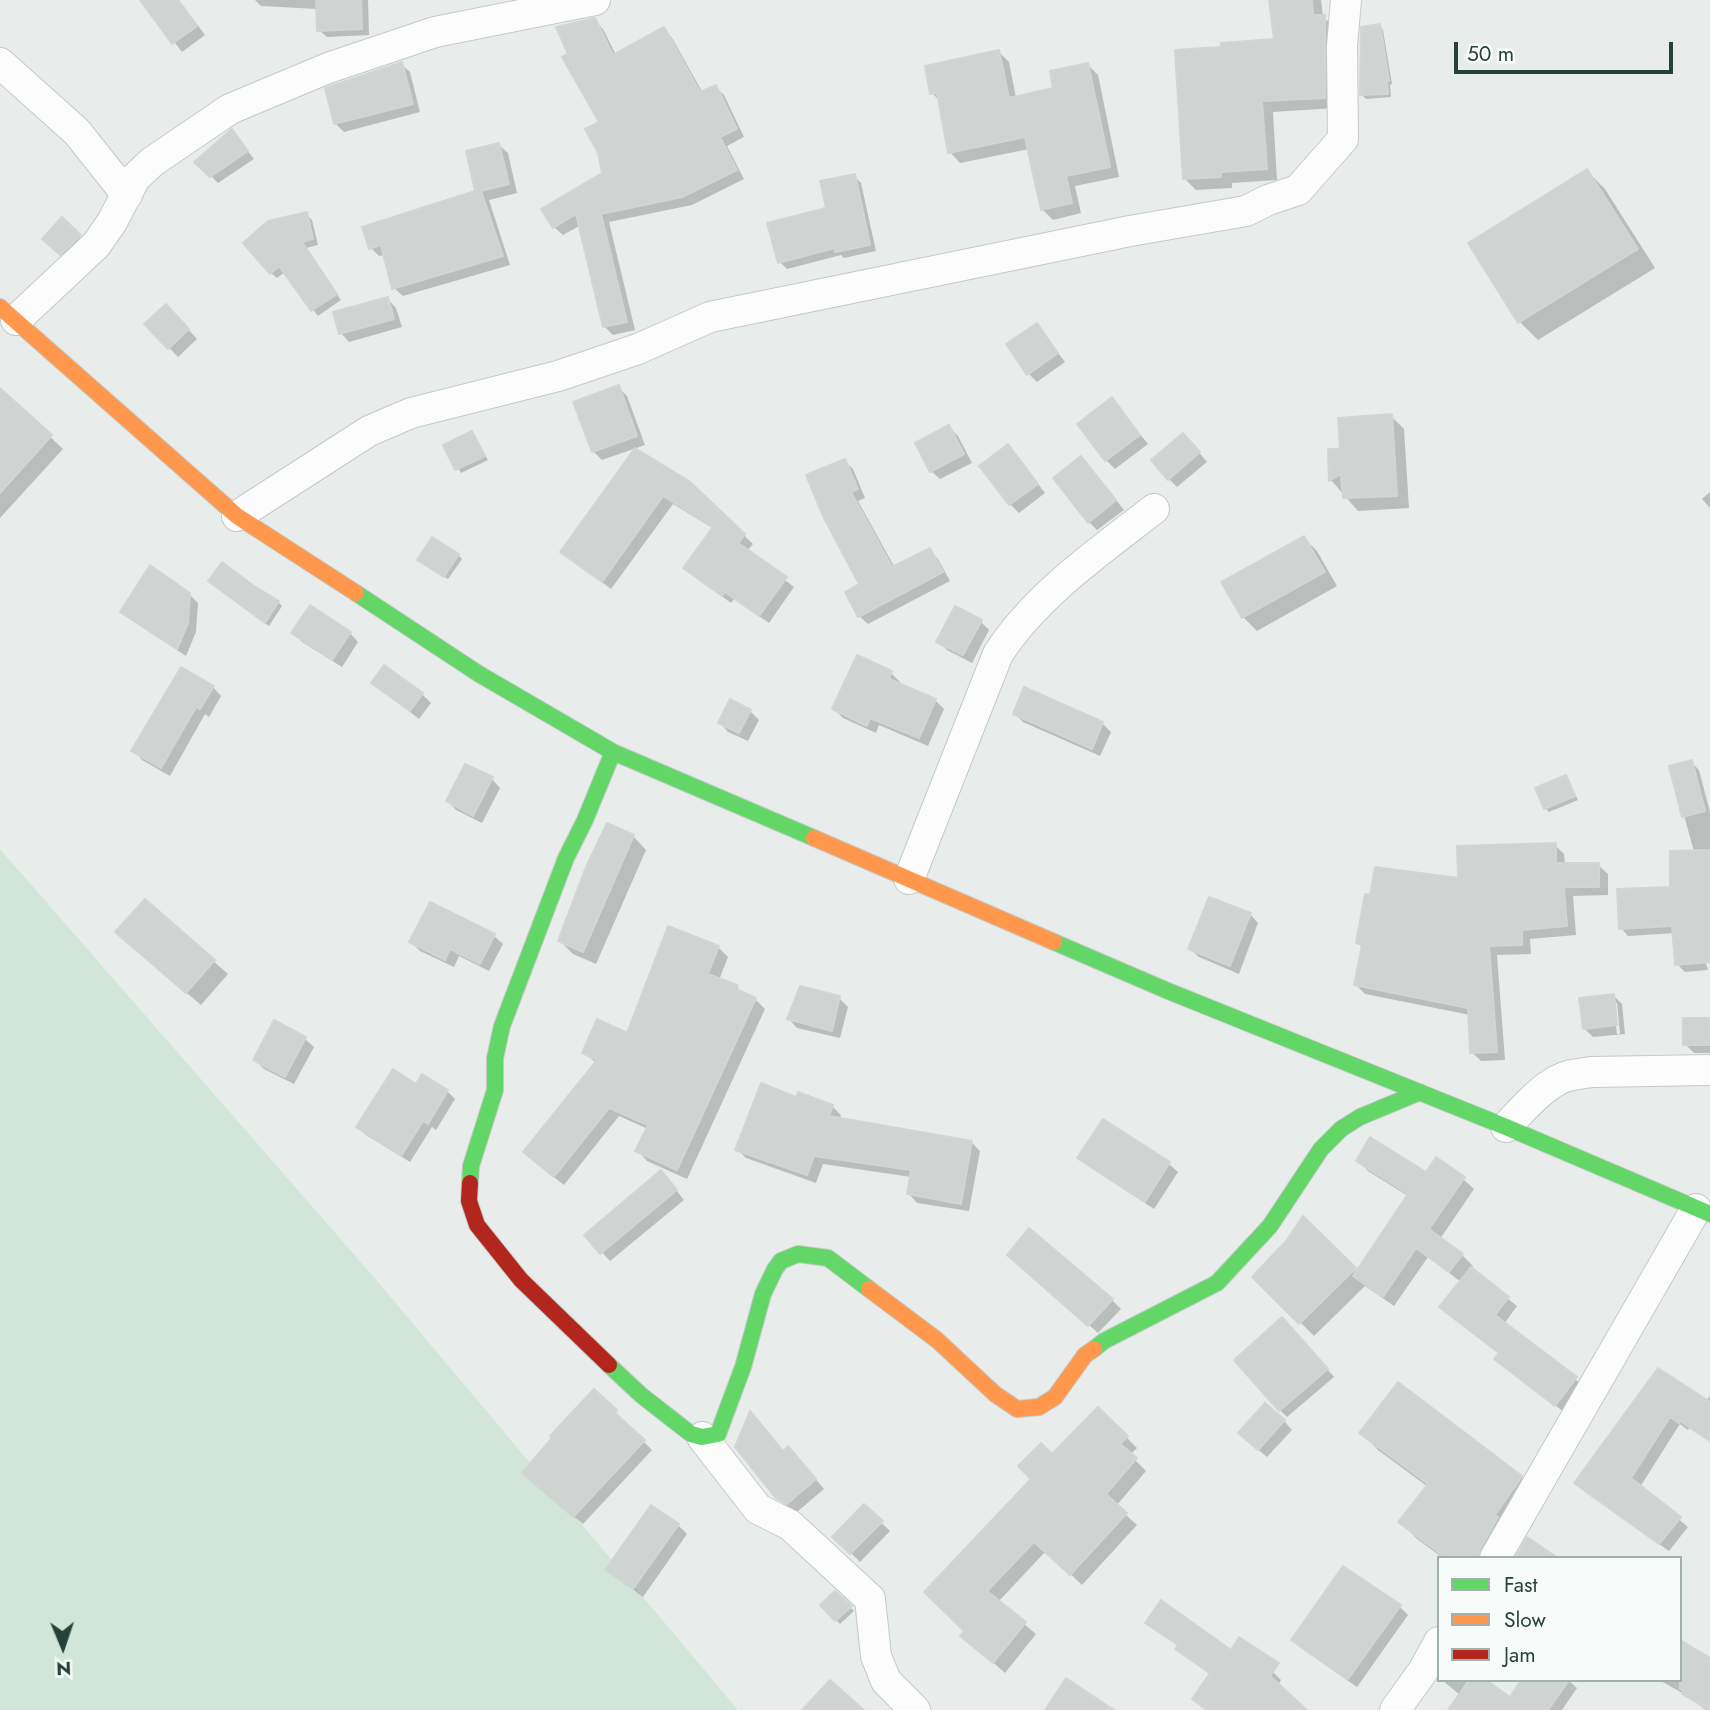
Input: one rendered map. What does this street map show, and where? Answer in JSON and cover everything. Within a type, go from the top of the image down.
[{"type":"street","points":[[595,0],[435,32],[328,68],[230,109],[152,162],[135,178],[113,222],[96,246],[8,313],[237,516],[479,674],[613,752],[1168,991],[1420,1091],[1703,1211],[1496,1556]]},
{"type":"street","points":[[237,516],[369,432],[411,412],[558,376],[638,349],[710,317],[1116,233],[1246,211],[1298,190],[1343,139],[1342,46],[1346,0]]},
{"type":"street","points":[[0,63],[77,132],[127,195]]},
{"type":"street","points":[[909,879],[998,654],[1015,628],[1079,568],[1154,509]]},
{"type":"street","points":[[613,752],[566,858],[502,1026],[495,1058],[495,1090],[471,1166],[469,1201],[477,1225],[521,1280],[640,1395],[691,1434],[702,1437],[718,1434],[744,1366],[769,1276],[781,1260],[796,1254],[811,1253],[828,1258],[937,1340],[995,1394],[1017,1409],[1039,1407],[1055,1397],[1085,1354],[1104,1341],[1217,1283],[1270,1226],[1321,1149],[1341,1129],[1360,1117],[1420,1091]]},
{"type":"street","points":[[1506,1127],[1521,1110],[1557,1080],[1574,1074],[1710,1070]]},
{"type":"street","points":[[702,1437],[758,1509],[790,1525],[870,1599],[876,1656],[886,1681],[915,1710]]},
{"type":"street","points":[[1395,1710],[1423,1671],[1437,1646]]},
{"type":"green space","points":[[0,849],[372,1275],[738,1710],[0,1710]]},
{"type":"building","points":[[140,0],[178,0],[197,26],[172,44]]},
{"type":"building","points":[[316,0],[361,0],[362,29],[317,31]]},
{"type":"building","points":[[1269,0],[1312,0],[1313,15],[1325,15],[1325,98],[1262,101],[1267,169],[1221,172],[1221,177],[1183,179],[1175,50],[1274,39]]},
{"type":"building","points":[[595,18],[613,55],[664,27],[700,92],[716,85],[737,129],[720,137],[737,170],[682,197],[601,214],[627,322],[603,327],[576,214],[553,228],[541,209],[602,173],[598,153],[585,129],[599,122],[562,57],[568,54],[556,27]]},
{"type":"building","points":[[1380,24],[1389,81],[1388,94],[1360,95],[1361,27]]},
{"type":"building","points":[[999,50],[1009,98],[1053,88],[1050,71],[1088,63],[1110,167],[1066,176],[1072,203],[1041,210],[1025,137],[948,153],[937,93],[930,94],[925,66]]},
{"type":"building","points":[[402,62],[413,104],[334,124],[325,88]]},
{"type":"building","points":[[232,129],[248,151],[210,177],[194,162]]},
{"type":"building","points":[[499,143],[509,184],[481,191],[503,256],[392,289],[381,245],[369,249],[362,227],[475,191],[466,151]]},
{"type":"building","points":[[1587,169],[1638,249],[1518,323],[1468,243]]},
{"type":"building","points":[[855,174],[870,245],[835,252],[835,248],[778,263],[767,223],[826,208],[820,181]]},
{"type":"building","points":[[307,212],[313,239],[302,242],[337,294],[311,311],[279,266],[270,274],[243,243],[268,221]]},
{"type":"building","points":[[62,217],[81,235],[60,255],[42,239]]},
{"type":"building","points":[[388,297],[394,319],[339,334],[333,312]]},
{"type":"building","points":[[166,304],[189,329],[168,349],[144,324]]},
{"type":"building","points":[[1037,323],[1058,353],[1027,375],[1006,344]]},
{"type":"building","points":[[619,385],[637,436],[592,452],[573,402]]},
{"type":"building","points":[[0,388],[52,435],[0,493]]},
{"type":"building","points":[[1112,397],[1140,435],[1105,461],[1077,424]]},
{"type":"building","points":[[1392,414],[1397,496],[1343,498],[1341,474],[1329,481],[1328,449],[1340,449],[1338,418]]},
{"type":"building","points":[[949,425],[964,454],[930,472],[915,443]]},
{"type":"building","points":[[472,431],[485,456],[455,470],[443,445]]},
{"type":"building","points":[[1183,433],[1200,452],[1168,480],[1151,460]]},
{"type":"building","points":[[1008,444],[1038,484],[1009,505],[979,466]]},
{"type":"building","points":[[635,448],[689,481],[745,534],[739,542],[734,540],[787,577],[759,616],[725,592],[722,596],[683,568],[713,527],[663,496],[602,582],[560,552]]},
{"type":"building","points":[[1081,456],[1116,500],[1088,523],[1053,478]]},
{"type":"building","points":[[845,459],[858,489],[851,492],[892,567],[930,548],[943,572],[858,617],[845,592],[859,584],[824,518],[806,475]]},
{"type":"building","points":[[1304,536],[1325,572],[1242,618],[1221,582]]},
{"type":"building","points":[[432,537],[459,554],[444,577],[417,560]]},
{"type":"building","points":[[222,562],[279,601],[265,623],[208,581]]},
{"type":"building","points":[[150,565],[190,593],[188,623],[177,649],[120,612]]},
{"type":"building","points":[[310,605],[351,632],[332,660],[291,633]]},
{"type":"building","points":[[955,606],[982,620],[963,655],[936,642]]},
{"type":"building","points":[[857,655],[892,671],[889,679],[936,699],[919,738],[870,718],[867,726],[832,709]]},
{"type":"building","points":[[384,665],[423,693],[410,711],[371,683]]},
{"type":"building","points":[[181,667],[214,686],[200,709],[196,707],[161,768],[131,751]]},
{"type":"building","points":[[1024,687],[1103,722],[1092,749],[1013,714]]},
{"type":"building","points":[[730,699],[751,710],[739,733],[718,723]]},
{"type":"building","points":[[1692,760],[1705,811],[1682,817],[1669,766]]},
{"type":"building","points":[[465,764],[493,777],[473,816],[446,801]]},
{"type":"building","points":[[1566,775],[1575,796],[1544,809],[1535,788]]},
{"type":"building","points":[[607,823],[634,835],[583,952],[558,941],[586,867]]},
{"type":"building","points":[[1556,843],[1556,863],[1599,863],[1599,887],[1564,887],[1567,926],[1522,930],[1522,945],[1489,946],[1497,1052],[1470,1053],[1468,1008],[1354,985],[1362,945],[1356,943],[1365,894],[1370,895],[1375,867],[1458,878],[1457,846]]},
{"type":"building","points":[[1710,850],[1710,962],[1675,965],[1672,926],[1619,929],[1617,889],[1670,887],[1670,851]]},
{"type":"building","points":[[1209,897],[1251,913],[1230,966],[1188,949]]},
{"type":"building","points":[[145,899],[215,960],[186,993],[115,932]]},
{"type":"building","points":[[430,902],[495,934],[480,964],[450,949],[445,960],[409,942]]},
{"type":"building","points":[[668,926],[719,946],[708,974],[737,985],[738,990],[756,998],[677,1170],[635,1151],[648,1125],[609,1108],[554,1177],[523,1152],[597,1060],[582,1053],[597,1019],[627,1033]]},
{"type":"building","points":[[800,986],[840,996],[832,1031],[787,1019]]},
{"type":"building","points":[[1614,994],[1617,1025],[1583,1029],[1579,998]]},
{"type":"building","points":[[1683,1018],[1710,1018],[1710,1045],[1683,1045]]},
{"type":"building","points":[[274,1020],[306,1037],[285,1077],[253,1060]]},
{"type":"building","points":[[393,1069],[416,1084],[422,1074],[448,1090],[428,1124],[423,1121],[401,1156],[356,1127]]},
{"type":"building","points":[[761,1083],[796,1097],[798,1092],[833,1105],[829,1116],[972,1141],[961,1204],[907,1194],[911,1170],[814,1156],[807,1175],[735,1150]]},
{"type":"building","points":[[1103,1119],[1170,1162],[1145,1202],[1077,1158]]},
{"type":"building","points":[[1370,1137],[1426,1172],[1436,1157],[1465,1177],[1429,1229],[1463,1254],[1449,1272],[1416,1248],[1383,1297],[1353,1276],[1408,1194],[1356,1161]]},
{"type":"building","points":[[661,1170],[677,1190],[600,1254],[584,1235]]},
{"type":"building","points":[[1303,1216],[1356,1268],[1299,1324],[1252,1277],[1286,1241]]},
{"type":"building","points":[[1029,1228],[1113,1299],[1088,1326],[1007,1255]]},
{"type":"building","points":[[1471,1267],[1509,1297],[1495,1315],[1577,1377],[1555,1406],[1494,1359],[1499,1353],[1439,1307]]},
{"type":"building","points":[[1282,1317],[1328,1369],[1279,1411],[1234,1360]]},
{"type":"building","points":[[1658,1368],[1710,1402],[1710,1441],[1670,1417],[1631,1478],[1681,1517],[1659,1544],[1574,1483]]},
{"type":"building","points":[[1398,1382],[1522,1476],[1495,1515],[1498,1517],[1478,1556],[1443,1556],[1398,1522],[1428,1484],[1359,1433]]},
{"type":"building","points":[[594,1389],[617,1410],[615,1413],[645,1440],[573,1517],[522,1473],[552,1438],[550,1436]]},
{"type":"building","points":[[1265,1403],[1285,1420],[1258,1450],[1238,1433]]},
{"type":"building","points":[[1098,1407],[1128,1436],[1120,1444],[1137,1458],[1106,1494],[1127,1513],[1070,1575],[1034,1542],[987,1591],[1026,1622],[993,1663],[960,1636],[964,1631],[924,1592],[1031,1479],[1018,1466],[1041,1443],[1052,1454]]},
{"type":"building","points":[[750,1411],[783,1451],[788,1446],[816,1479],[787,1504],[776,1498],[735,1447]]},
{"type":"building","points":[[864,1504],[883,1521],[850,1554],[832,1537]]},
{"type":"building","points":[[651,1505],[679,1524],[633,1589],[605,1570]]},
{"type":"building","points":[[1527,1537],[1555,1556],[1516,1556]]},
{"type":"building","points":[[1343,1566],[1401,1605],[1348,1679],[1291,1640]]},
{"type":"building","points":[[835,1591],[852,1606],[835,1621],[820,1605]]},
{"type":"building","points":[[1161,1600],[1231,1650],[1239,1637],[1279,1663],[1270,1676],[1307,1710],[1207,1710],[1192,1699],[1210,1673],[1175,1649],[1178,1645],[1145,1623]]},
{"type":"building","points":[[1682,1641],[1710,1658],[1710,1710],[1682,1694]]},
{"type":"building","points":[[1066,1678],[1114,1710],[1045,1710]]},
{"type":"building","points":[[830,1680],[864,1710],[802,1710]]},
{"type":"building","points":[[1468,1682],[1489,1682],[1510,1697],[1520,1682],[1568,1682],[1548,1710],[1448,1710]]},
{"type":"traffic: fast","points":[[356,593],[479,674],[613,752],[814,838]]},
{"type":"traffic: fast","points":[[470,1183],[471,1166],[495,1090],[495,1058],[502,1026],[566,858],[613,752]]},
{"type":"traffic: fast","points":[[1054,942],[1168,991],[1506,1127],[1710,1214]]},
{"type":"traffic: fast","points":[[1094,1349],[1104,1341],[1217,1283],[1270,1226],[1321,1149],[1341,1129],[1360,1117],[1420,1092]]},
{"type":"traffic: fast","points":[[609,1365],[641,1395],[691,1434],[702,1437],[718,1434],[743,1367],[763,1294],[781,1261],[798,1254],[828,1258],[869,1289]]},
{"type":"traffic: slow","points":[[0,307],[237,516],[356,593]]},
{"type":"traffic: slow","points":[[814,838],[1054,942]]},
{"type":"traffic: slow","points":[[869,1289],[937,1340],[995,1394],[1017,1409],[1039,1407],[1055,1397],[1085,1355],[1094,1349]]},
{"type":"traffic: jam","points":[[470,1183],[469,1201],[477,1225],[521,1280],[609,1365]]}]
